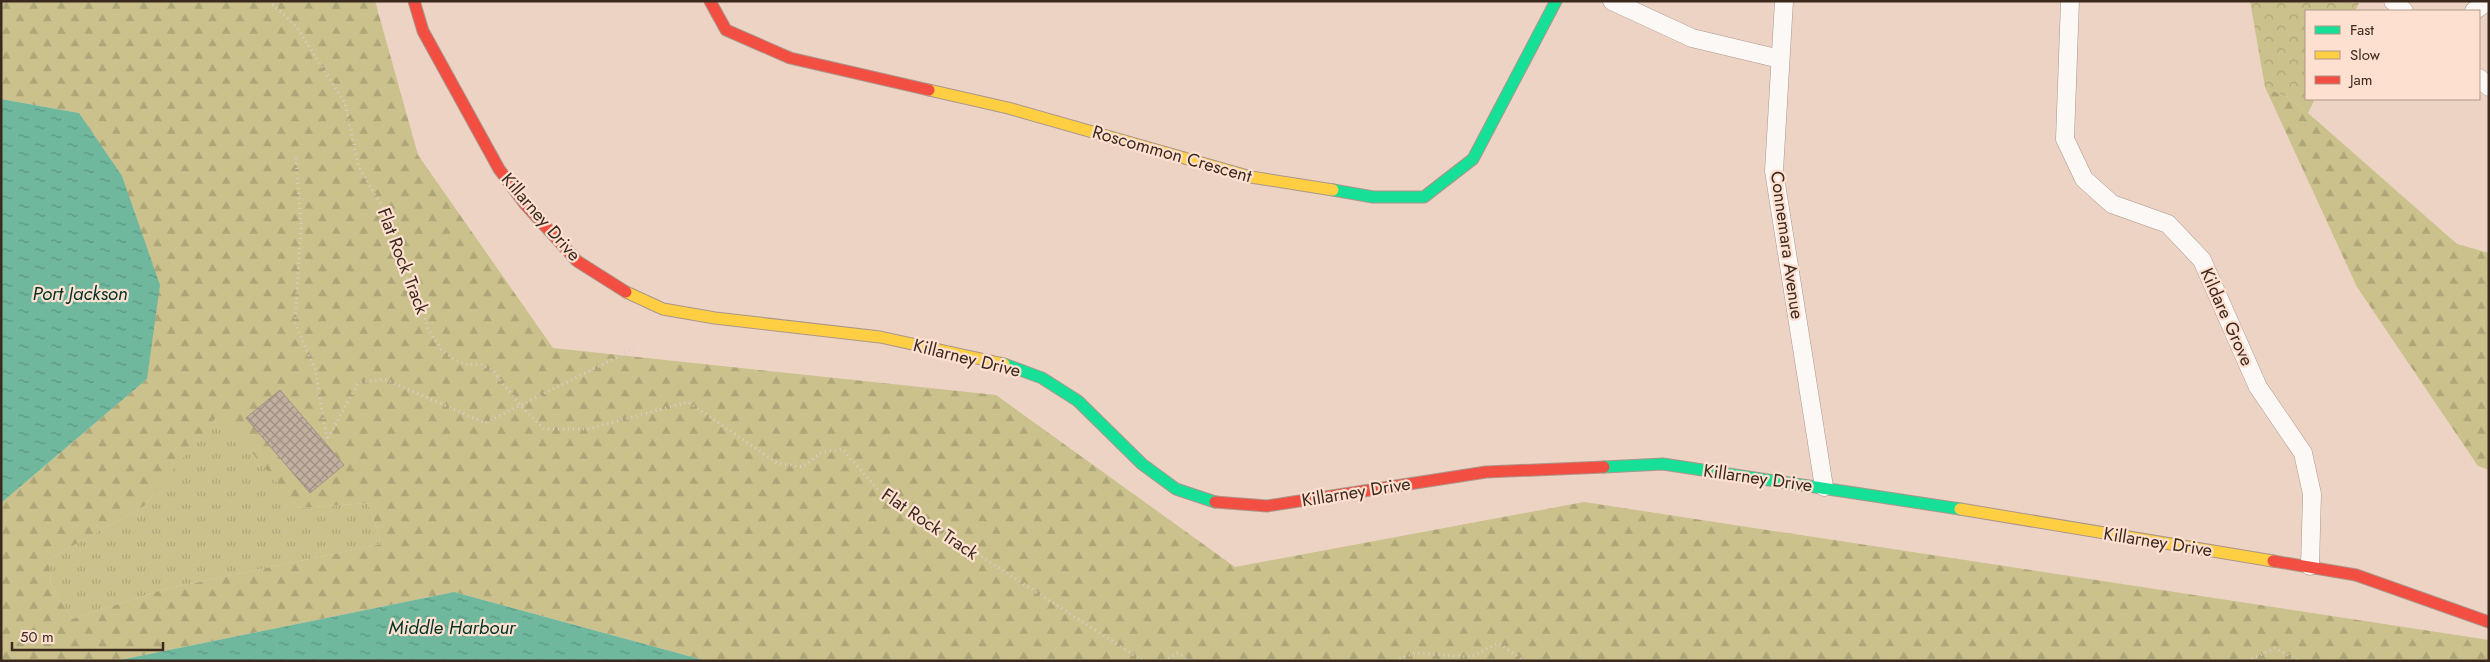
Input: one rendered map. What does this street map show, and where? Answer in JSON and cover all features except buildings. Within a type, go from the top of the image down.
[{"type":"street","name":"Killarney Drive","points":[[414,1],[424,31],[499,169],[525,204],[577,261],[616,288],[663,309],[715,318],[880,338],[998,362],[1042,378],[1078,401],[1142,464],[1176,489],[1215,502],[1267,506],[1486,472],[1663,464],[1824,487],[2356,574],[2489,622]]},
{"type":"street","name":"Roscommon Crescent","points":[[710,1],[726,30],[790,58],[1008,108],[1251,177],[1373,197],[1424,197],[1473,158],[1556,1]]},
{"type":"street","points":[[1612,1],[1692,38],[1780,59]]},
{"type":"street","name":"Connemara Avenue","points":[[1784,1],[1774,171],[1824,487]]},
{"type":"street","name":"Kildare Grove","points":[[2070,1],[2065,139],[2084,179],[2112,204],[2168,224],[2202,260],[2258,386],[2303,454],[2312,494],[2310,566]]},
{"type":"street","points":[[2394,1],[2403,10]]},
{"type":"street","points":[[2475,10],[2488,1]]},
{"type":"path","name":"Flat Rock Track","points":[[269,1],[296,26],[345,103],[360,168],[392,221],[404,273],[422,307],[428,329],[441,349],[455,360],[469,365],[481,364],[494,372],[521,406],[544,429],[588,429],[688,402],[777,462],[803,467],[820,453],[842,449],[878,490],[1143,661]]},
{"type":"path","points":[[296,158],[301,226],[295,323],[315,369],[328,440],[358,383],[384,379],[485,423],[637,346]]},
{"type":"path","points":[[1395,661],[1415,653],[1471,657],[1498,643],[1525,661]]},
{"type":"path","points":[[2247,661],[2275,648],[2299,661]]},
{"type":"path","points":[[1164,661],[1178,653],[1189,661]]},
{"type":"green space","points":[[1,1],[375,1],[418,155],[553,348],[996,395],[1235,567],[1584,502],[2489,640],[2489,661],[707,661],[454,592],[115,661],[1,661],[1,503],[147,379],[79,113],[1,99]],"holes":[[[219,414],[299,508],[368,503],[382,544],[165,589],[72,619],[51,586],[49,559],[144,506]]]},
{"type":"green space","points":[[2250,1],[2359,3],[2356,10],[2305,10],[2305,100],[2314,100],[2308,113],[2287,97],[2265,87]]},
{"type":"green space","points":[[2265,87],[2287,97],[2308,113],[2457,244],[2489,253],[2489,470],[2478,466],[2357,287]]},
{"type":"green space","points":[[219,413],[299,508],[368,503],[382,544],[165,589],[72,619],[51,586],[49,559],[144,506]]},
{"type":"water","name":"Port Jackson","points":[[1,99],[79,113],[122,176],[160,285],[147,379],[1,503]]},
{"type":"water","name":"Middle Harbour","points":[[454,592],[707,661],[115,661]]},
{"type":"traffic: fast","points":[[1333,190],[1373,197],[1424,197],[1473,159],[1556,1]]},
{"type":"traffic: fast","points":[[1004,364],[1042,378],[1078,401],[1142,464],[1176,489],[1215,502]]},
{"type":"traffic: fast","points":[[1604,467],[1663,464],[1960,509]]},
{"type":"traffic: slow","points":[[929,90],[1008,108],[1251,177],[1333,190]]},
{"type":"traffic: slow","points":[[626,292],[663,309],[715,318],[880,337],[1004,364]]},
{"type":"traffic: slow","points":[[1960,509],[2273,561]]},
{"type":"traffic: jam","points":[[414,1],[423,31],[499,169],[525,204],[577,261],[626,292]]},
{"type":"traffic: jam","points":[[710,1],[726,30],[790,58],[929,90]]},
{"type":"traffic: jam","points":[[1215,502],[1267,506],[1486,472],[1604,467]]},
{"type":"traffic: jam","points":[[2273,561],[2356,575],[2489,622]]}]
